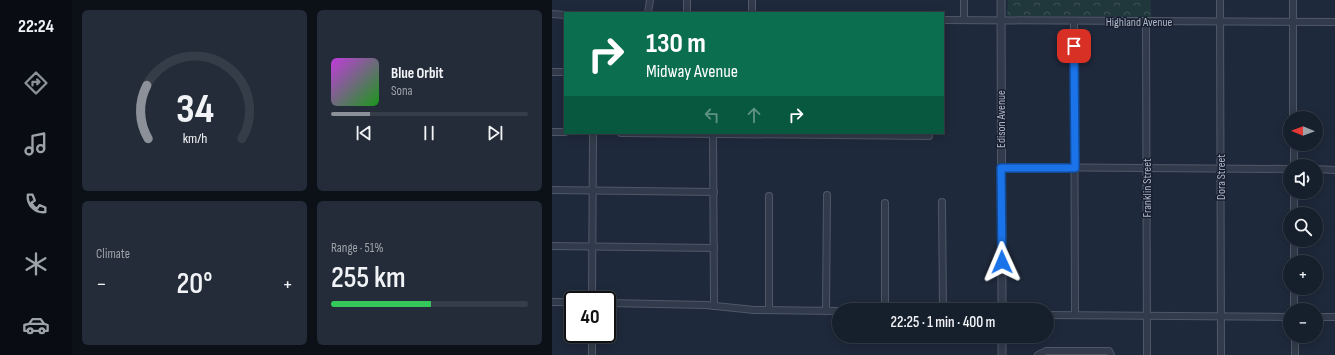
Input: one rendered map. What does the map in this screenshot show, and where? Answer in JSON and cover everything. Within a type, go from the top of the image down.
[{"type":"street","points":[[648,12],[650,0]]},
{"type":"street","points":[[687,0],[687,12]]},
{"type":"street","points":[[752,0],[752,12]]},
{"type":"street","points":[[964,0],[964,20]]},
{"type":"street","name":"Edison Avenue","points":[[1001,0],[1002,303]]},
{"type":"street","name":"Dora Street","points":[[1220,0],[1221,355]]},
{"type":"street","points":[[1293,0],[1294,111]]},
{"type":"street","points":[[552,14],[564,15]]},
{"type":"street","name":"Highland Avenue","points":[[944,20],[1335,22]]},
{"type":"street","points":[[1074,21],[1075,315]]},
{"type":"street","name":"Franklin Street","points":[[1146,22],[1148,355]]},
{"type":"street","points":[[552,72],[564,72]]},
{"type":"street","points":[[552,132],[564,132]]},
{"type":"street","points":[[592,291],[593,134]]},
{"type":"street","points":[[714,306],[713,134],[850,134],[929,136]]},
{"type":"street","points":[[1001,168],[1283,169]]},
{"type":"street","points":[[1323,170],[1335,170]]},
{"type":"street","points":[[552,190],[714,192]]},
{"type":"street","points":[[826,311],[827,195]]},
{"type":"street","points":[[769,196],[769,310]]},
{"type":"street","points":[[942,202],[943,303]]},
{"type":"street","points":[[885,203],[885,303]]},
{"type":"street","points":[[552,246],[714,248]]},
{"type":"street","points":[[552,302],[564,302]]},
{"type":"street","points":[[616,303],[687,304],[736,309],[832,311]]},
{"type":"street","points":[[1054,315],[1283,316]]},
{"type":"street","points":[[1323,317],[1335,317]]},
{"type":"street","points":[[592,343],[592,355]]},
{"type":"street","points":[[1002,343],[1002,355]]},
{"type":"street","points":[[1294,343],[1295,355]]},
{"type":"street","points":[[1038,355],[1046,351],[1100,351],[1110,352],[1112,355]]},
{"type":"green space","points":[[1008,0],[1151,0],[1151,17],[1007,16]]},
{"type":"route","points":[[1002,262],[1001,168],[1075,168],[1074,46]]}]
